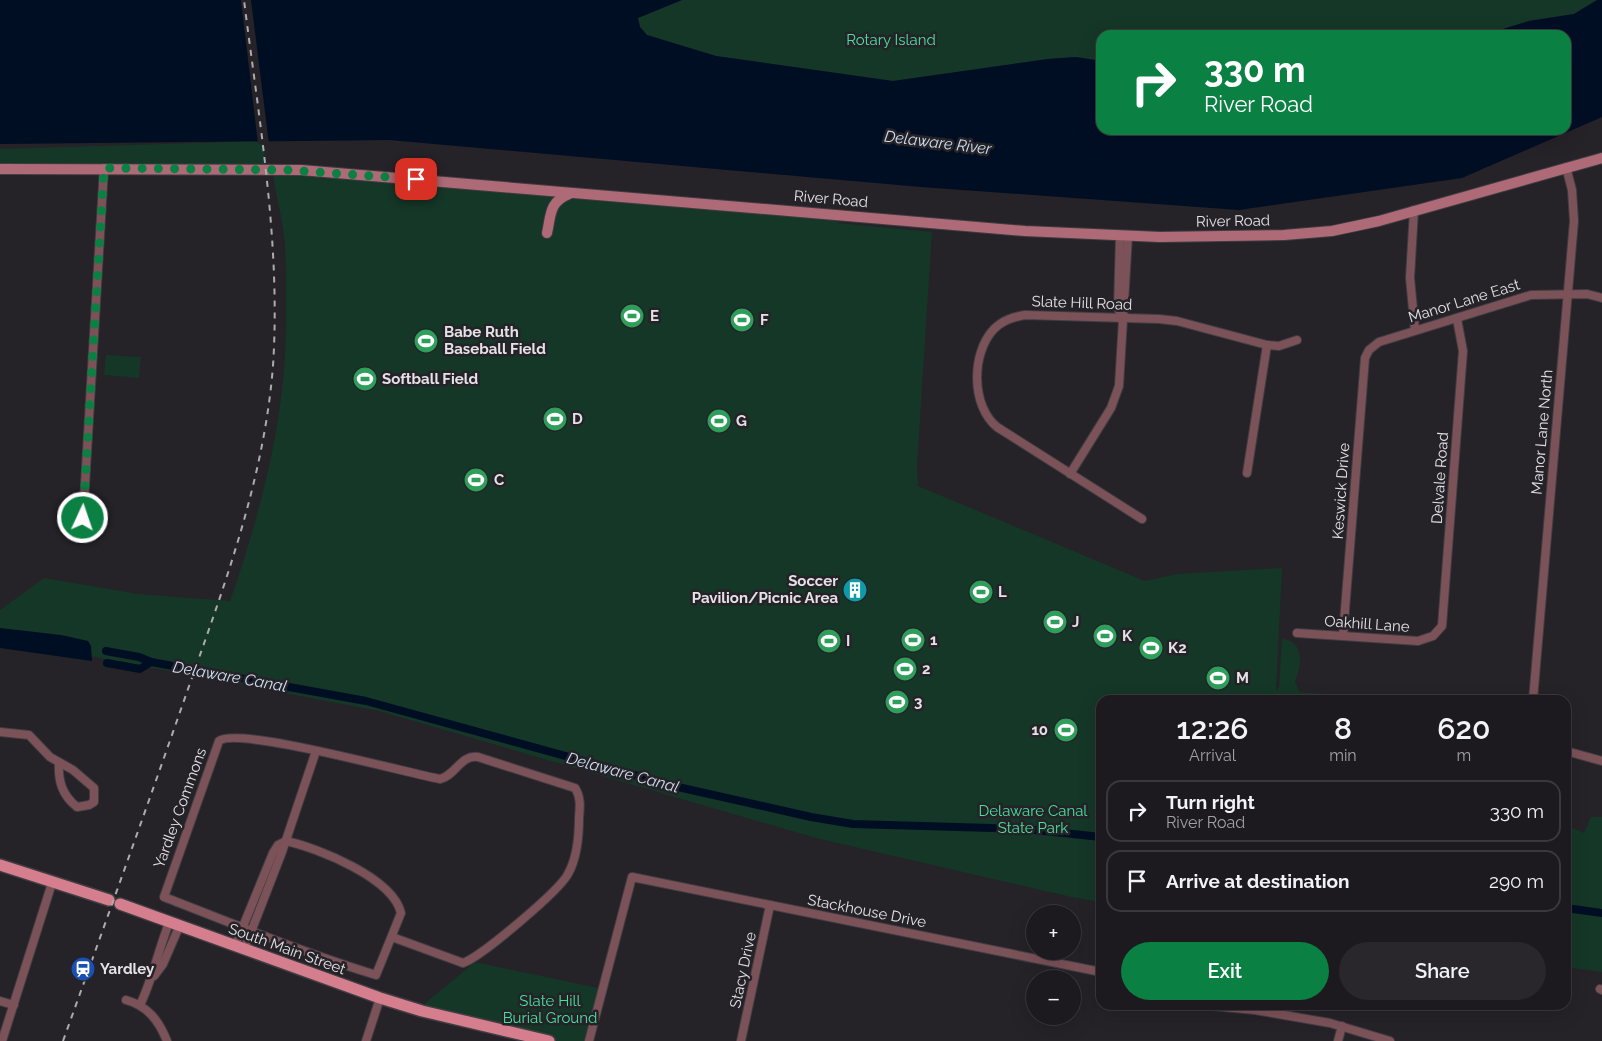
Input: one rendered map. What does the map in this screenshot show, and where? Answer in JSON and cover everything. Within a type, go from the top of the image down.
[{"type":"main road","name":"River Road","points":[[0,169],[301,170],[1025,231],[1124,236],[1308,234],[1350,228],[1602,158]]},
{"type":"main road","points":[[550,191],[547,233],[554,203],[558,199],[572,193]]},
{"type":"main road","name":"South Main Street","points":[[0,865],[114,902],[380,998],[446,1017],[549,1041]]},
{"type":"street","name":"Manor Lane North","points":[[1533,695],[1574,221],[1572,190],[1566,167]]},
{"type":"street","points":[[83,518],[104,168]]},
{"type":"street","points":[[1414,210],[1410,278],[1415,330]]},
{"type":"street","points":[[1070,474],[1104,420],[1116,396],[1121,374],[1122,319],[1118,308],[1124,236]]},
{"type":"street","name":"Manor Lane East","points":[[1369,350],[1379,342],[1531,295],[1587,294],[1602,298]]},
{"type":"street","name":"Slate Hill Road","points":[[1142,519],[997,427],[985,414],[981,405],[978,388],[979,365],[984,344],[994,329],[1016,316],[1122,319],[1177,321],[1267,345],[1279,346],[1297,340]]},
{"type":"street","name":"Delvale Road","points":[[1433,636],[1443,620],[1463,352],[1456,319]]},
{"type":"street","points":[[1247,473],[1267,345]]},
{"type":"street","name":"Keswick Drive","points":[[1343,635],[1365,358],[1369,350]]},
{"type":"street","name":"Oakhill Lane","points":[[1297,632],[1418,641],[1433,636]]},
{"type":"street","points":[[0,732],[29,735],[50,757],[73,770],[94,788],[94,802],[77,807],[64,793],[58,777],[60,763]]},
{"type":"street","name":"Yardley Commons","points":[[286,841],[363,872],[399,905],[401,913],[376,975],[164,897],[219,741],[222,738],[254,738],[440,779],[448,776],[465,760],[478,757],[575,788],[578,793],[579,821],[576,850],[568,874],[561,885],[536,908],[485,949],[463,963],[392,937]]},
{"type":"street","points":[[240,948],[286,841],[316,751]]},
{"type":"street","points":[[1571,752],[1602,761]]},
{"type":"street","name":"Stackhouse Drive","points":[[590,1041],[632,877],[1096,971]]},
{"type":"street","points":[[2,1041],[52,883]]},
{"type":"street","name":"Stacy Drive","points":[[741,1041],[770,905]]},
{"type":"street","points":[[140,1005],[154,976],[155,961],[174,925]]},
{"type":"street","points":[[366,1041],[380,998]]},
{"type":"street","points":[[126,1000],[140,1005],[152,1015],[167,1040]]},
{"type":"street","points":[[0,1001],[14,1005]]},
{"type":"street","points":[[1255,1010],[1342,1026],[1390,1041]]},
{"type":"street","points":[[1338,1041],[1342,1026]]},
{"type":"green space","name":"Rotary Island","points":[[682,0],[1597,0],[1574,14],[1529,21],[1499,30],[1096,30],[1096,60],[1076,57],[1048,59],[893,81],[716,56],[647,35],[640,27],[638,18]]},
{"type":"green space","points":[[264,141],[265,169],[0,169],[0,149]]},
{"type":"green space","name":"Delaware Canal State Park","points":[[273,172],[839,219],[838,223],[932,232],[917,466],[918,486],[1145,581],[1177,574],[1282,568],[1276,691],[1279,687],[1282,639],[1295,644],[1300,655],[1295,681],[1299,692],[1346,695],[1096,695],[1096,901],[816,838],[379,711],[95,657],[0,647],[0,610],[44,578],[138,594],[230,601],[262,496],[277,425],[282,389],[285,352],[286,260],[283,228]]},
{"type":"green space","points":[[106,355],[141,357],[139,378],[104,375]]},
{"type":"green space","points":[[1591,817],[1602,817],[1602,972],[1571,968],[1571,827],[1584,833]]},
{"type":"green space","name":"Slate Hill Burial Ground","points":[[475,962],[603,989],[589,1041],[549,1041],[417,1010]]},
{"type":"water","name":"Delaware River","points":[[0,0],[682,0],[638,18],[640,27],[647,35],[716,56],[893,81],[1048,59],[1076,57],[1096,60],[1096,135],[1561,135],[1462,178],[1239,210],[921,187],[389,140],[0,144]]},
{"type":"water","points":[[1597,0],[1602,0],[1602,117],[1571,131],[1571,30],[1499,30],[1529,21],[1574,14]]},
{"type":"water","points":[[0,628],[61,635],[88,641],[91,646],[92,661],[0,648]]},
{"type":"pier","points":[[241,0],[251,0],[269,144],[258,144]]},
{"type":"waterway","name":"Delaware Canal","points":[[106,651],[139,657],[151,662],[366,701],[678,787],[811,817],[853,824],[1026,829],[1096,836]]},
{"type":"waterway","name":"Delaware Canal","points":[[107,663],[140,669],[151,662]]},
{"type":"waterway","name":"Delaware Canal","points":[[1571,909],[1602,913]]},
{"type":"railway","points":[[63,1041],[216,610],[241,530],[261,449],[273,366],[274,274],[267,182],[244,0]]},
{"type":"place","name":"E","points":[[632,316]]},
{"type":"place","name":"F","points":[[742,320]]},
{"type":"place","name":"Babe Ruth Baseball Field","points":[[426,341]]},
{"type":"place","name":"Softball Field","points":[[365,379]]},
{"type":"place","name":"D","points":[[555,419]]},
{"type":"place","name":"G","points":[[719,421]]},
{"type":"place","name":"C","points":[[476,480]]},
{"type":"place","name":"Soccer Pavilion/Picnic Area","points":[[855,590]]},
{"type":"place","name":"L","points":[[981,592]]},
{"type":"place","name":"J","points":[[1055,622]]},
{"type":"place","name":"K","points":[[1105,636]]},
{"type":"place","name":"1","points":[[913,640]]},
{"type":"place","name":"I","points":[[829,641]]},
{"type":"place","name":"K2","points":[[1151,648]]},
{"type":"place","name":"2","points":[[905,669]]},
{"type":"place","name":"M","points":[[1218,678]]},
{"type":"place","name":"3","points":[[897,702]]},
{"type":"place","name":"10","points":[[1066,730]]},
{"type":"place","name":"Yardley","points":[[83,969]]},
{"type":"route","points":[[83,518],[91,411],[104,168],[301,170],[416,179]]}]
